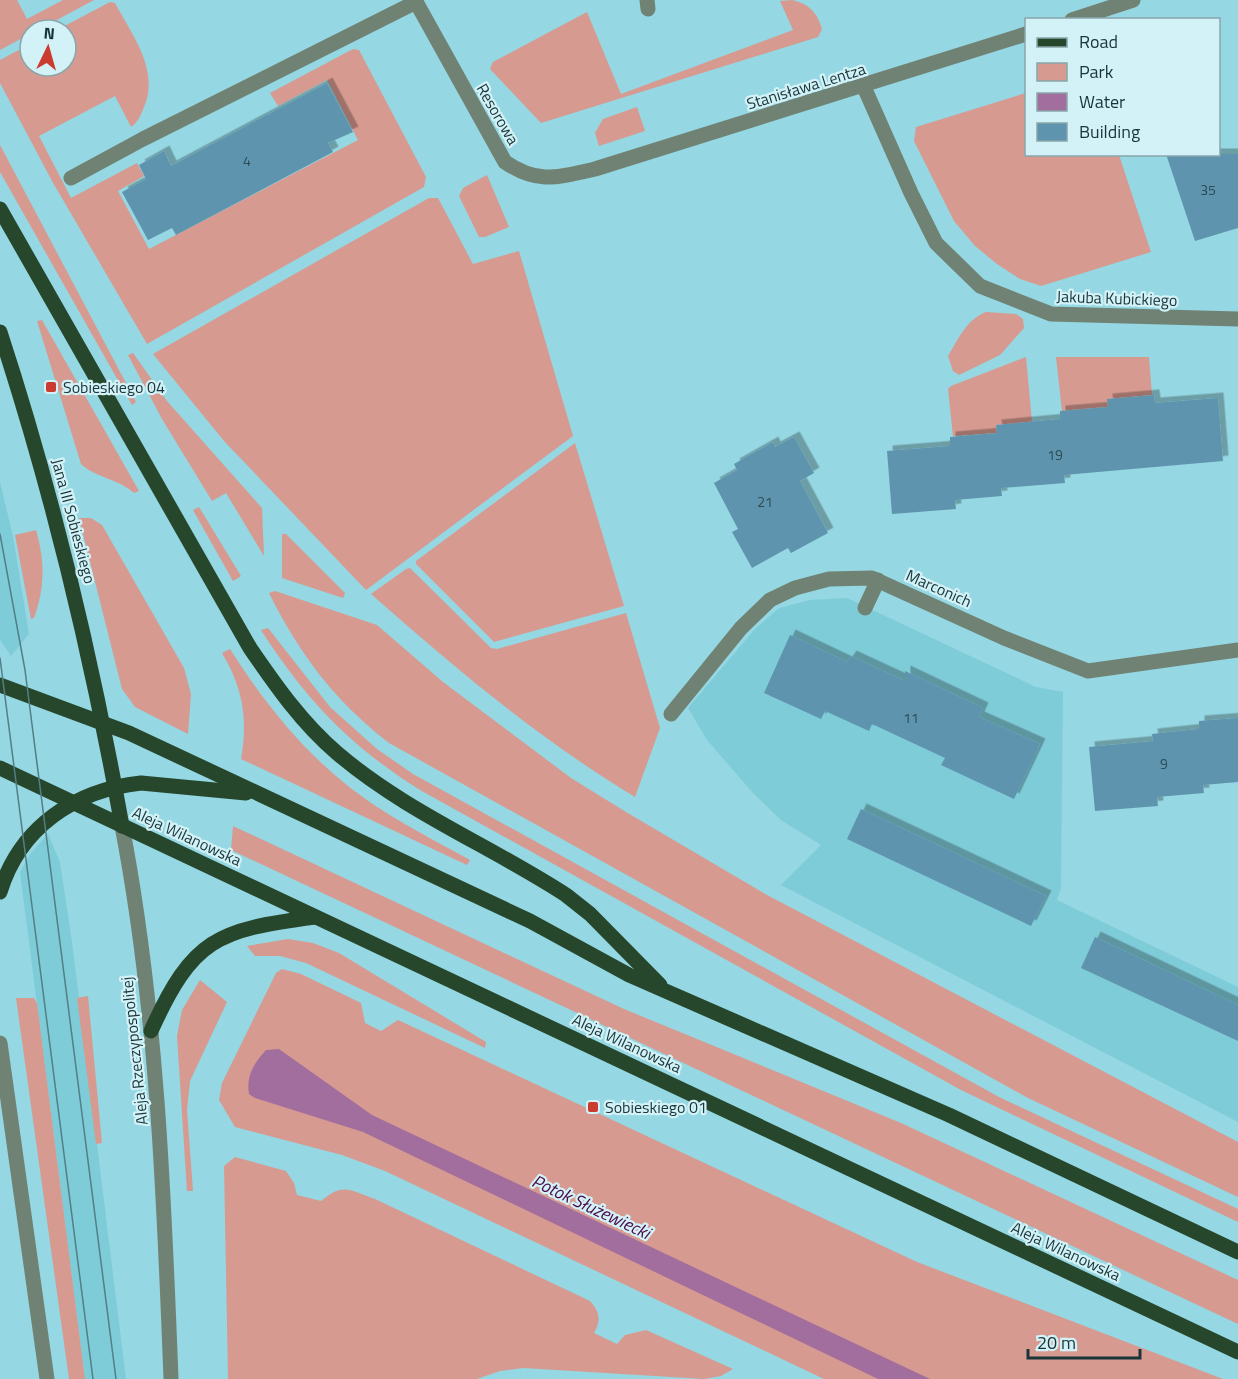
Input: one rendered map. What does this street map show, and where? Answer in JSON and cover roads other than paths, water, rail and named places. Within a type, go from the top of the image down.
[{"type":"main road","points":[[0,209],[250,648],[281,694],[337,753],[386,789],[566,894],[590,914],[666,992]]},
{"type":"main road","name":"Jana III Sobieskiego","points":[[0,332],[57,525],[104,722]]},
{"type":"main road","points":[[0,685],[104,722],[519,916],[597,959],[666,992],[949,1115],[1238,1252]]},
{"type":"main road","name":"Aleja Rzeczypospolitej","points":[[104,722],[122,826]]},
{"type":"main road","name":"Aleja Wilanowska","points":[[0,768],[1238,1352]]},
{"type":"main road","points":[[0,892],[11,864],[32,832],[45,820],[73,802],[115,787],[157,783],[261,794]]},
{"type":"main road","points":[[151,1031],[179,975],[191,961],[212,944],[225,936],[259,925],[317,917]]},
{"type":"street","points":[[1078,18],[1133,0]]},
{"type":"street","points":[[71,178],[415,1]]},
{"type":"street","name":"Resorowa","points":[[415,1],[505,162],[528,176],[544,178],[596,169]]},
{"type":"street","name":"Stanisława Lentza","points":[[596,169],[864,87],[1025,34]]},
{"type":"street","name":"Jakuba Kubickiego","points":[[864,87],[936,243],[980,285],[1050,314],[1238,320]]},
{"type":"street","name":"Marconich","points":[[671,714],[741,628],[770,600],[795,588],[829,579],[866,577],[878,580],[1004,638],[1088,671],[1238,650]]},
{"type":"street","points":[[865,608],[878,580]]},
{"type":"street","name":"Aleja Rzeczypospolitej","points":[[122,826],[151,1031],[165,1208],[171,1379]]},
{"type":"street","points":[[0,1043],[47,1379]]},
{"type":"water","points":[[279,1049],[372,1115],[930,1379],[878,1379],[363,1132],[255,1098],[249,1094],[248,1087],[252,1070],[266,1050]]},
{"type":"tram line","points":[[0,534],[25,670],[116,1379]]},
{"type":"tram line","points":[[0,658],[93,1379]]},
{"type":"place","name":"Sobieskiego 04","points":[[51,387]]},
{"type":"place","name":"Sobieskiego 01","points":[[593,1107]]},
{"type":"water label","name":"Potok Służewiecki","points":[[591,1207]]}]
